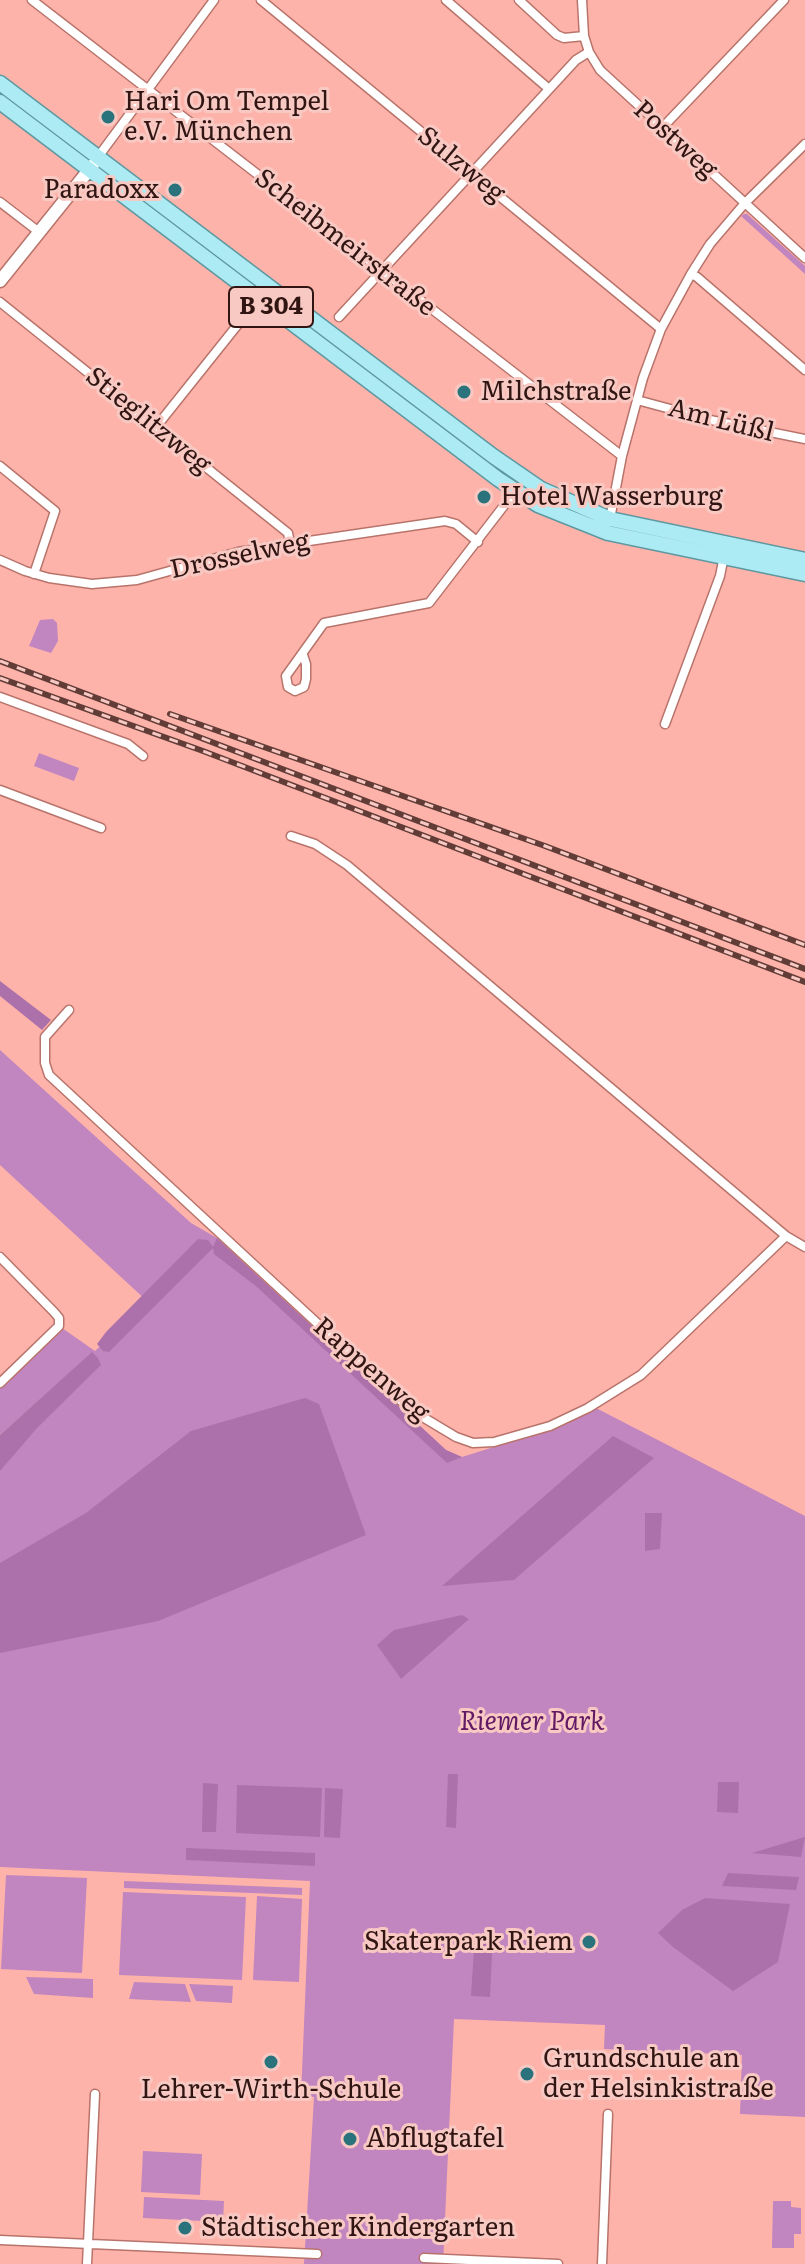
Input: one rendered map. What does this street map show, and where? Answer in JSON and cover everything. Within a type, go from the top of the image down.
[{"type":"main road","name":"B 304","points":[[0,83],[520,485],[538,505],[589,527],[638,541],[805,560]]},
{"type":"main road","name":"B 304","points":[[0,102],[259,298],[520,485],[610,519],[805,574]]},
{"type":"street","name":"Scheibmeirstraße","points":[[32,0],[622,456]]},
{"type":"street","points":[[0,281],[89,170],[214,0]]},
{"type":"street","name":"Sulzweg","points":[[261,0],[661,329]]},
{"type":"street","points":[[446,0],[549,89]]},
{"type":"street","points":[[519,0],[557,35],[564,38],[584,36]]},
{"type":"street","name":"Postweg","points":[[582,0],[584,36],[589,52],[608,78],[805,258]]},
{"type":"street","points":[[662,128],[784,0]]},
{"type":"street","points":[[339,317],[576,60],[589,52]]},
{"type":"street","points":[[610,519],[637,400],[661,329],[710,244],[745,203],[805,144]]},
{"type":"street","points":[[0,202],[39,232]]},
{"type":"street","points":[[691,274],[805,370]]},
{"type":"street","points":[[156,427],[259,298]]},
{"type":"street","name":"Stieglitzweg","points":[[0,302],[288,533],[290,543]]},
{"type":"street","name":"Am Lüßl","points":[[637,400],[715,421],[805,439]]},
{"type":"street","points":[[0,466],[55,511],[34,574]]},
{"type":"street","points":[[303,655],[324,623],[429,603],[520,485]]},
{"type":"street","name":"Drosselweg","points":[[0,560],[34,574],[76,583],[137,580],[238,552],[445,521],[456,524],[478,542]]},
{"type":"street","points":[[665,724],[725,550]]},
{"type":"street","points":[[0,697],[128,744],[143,756]]},
{"type":"street","points":[[0,790],[101,828]]},
{"type":"street","points":[[291,836],[315,844],[347,865],[786,1236],[805,1247]]},
{"type":"street","name":"Rappenweg","points":[[69,1010],[45,1037],[45,1063],[49,1075],[401,1401],[432,1425],[473,1443],[494,1442],[550,1426],[588,1408],[641,1375],[786,1236]]},
{"type":"street","points":[[0,1257],[59,1318],[59,1326],[0,1383]]},
{"type":"street","points":[[87,2264],[95,2094]]},
{"type":"street","points":[[602,2264],[608,2114]]},
{"type":"street","points":[[0,2240],[317,2254]]},
{"type":"street","points":[[424,2258],[558,2264]]},
{"type":"green space","points":[[744,214],[805,266],[805,274],[741,216]]},
{"type":"green space","points":[[53,619],[57,623],[58,641],[51,653],[29,646],[40,620]]},
{"type":"green space","points":[[39,753],[79,768],[74,781],[34,766]]},
{"type":"green space","name":"Riemer Park","points":[[0,1050],[191,1223],[217,1238],[446,1450],[462,1457],[551,1429],[596,1408],[805,1516],[805,2117],[740,2114],[742,2055],[604,2049],[605,2025],[454,2019],[443,2264],[304,2264],[314,2097],[301,2096],[310,1881],[0,1867],[0,1438],[93,1352],[0,1435],[0,1388],[62,1328],[95,1351],[148,1302],[0,1165]]},
{"type":"green space","points":[[6,1875],[87,1878],[82,1973],[1,1969]]},
{"type":"green space","points":[[124,1881],[302,1888],[302,1895],[124,1888]]},
{"type":"green space","points":[[123,1892],[246,1897],[242,1980],[119,1975]]},
{"type":"green space","points":[[257,1896],[302,1899],[299,1982],[253,1980]]},
{"type":"green space","points":[[26,1977],[93,1979],[93,1998],[34,1994]]},
{"type":"green space","points":[[134,1982],[185,1984],[191,2002],[129,1999]]},
{"type":"green space","points":[[189,1984],[233,1986],[232,2003],[196,2001]]},
{"type":"green space","points":[[143,2151],[202,2154],[200,2195],[141,2192]]},
{"type":"green space","points":[[144,2197],[224,2201],[223,2222],[143,2218]]},
{"type":"green space","points":[[773,2201],[791,2201],[791,2207],[801,2208],[801,2234],[794,2234],[794,2248],[772,2248]]},
{"type":"shaded area","points":[[0,981],[51,1020],[42,1030],[0,996]]},
{"type":"shaded area","points":[[217,1238],[446,1450],[462,1457],[447,1463],[257,1287],[214,1254],[213,1248],[109,1352],[103,1351],[97,1344],[106,1332],[198,1239],[208,1240],[213,1247]]},
{"type":"shaded area","points":[[92,1352],[101,1365],[37,1428],[0,1471],[0,1435]]},
{"type":"shaded area","points":[[305,1398],[319,1404],[366,1535],[158,1621],[0,1653],[0,1563],[86,1513],[191,1431]]},
{"type":"shaded area","points":[[613,1436],[654,1458],[514,1580],[442,1586]]},
{"type":"shaded area","points":[[645,1513],[662,1513],[660,1549],[645,1551]]},
{"type":"shaded area","points":[[462,1615],[469,1619],[401,1679],[377,1645],[394,1630]]},
{"type":"shaded area","points":[[448,1774],[458,1774],[456,1828],[446,1827]]},
{"type":"shaded area","points":[[718,1782],[739,1782],[738,1813],[717,1812]]},
{"type":"shaded area","points":[[203,1783],[218,1784],[216,1832],[202,1832]]},
{"type":"shaded area","points":[[237,1785],[322,1788],[320,1837],[236,1833]]},
{"type":"shaded area","points":[[325,1788],[343,1789],[340,1838],[324,1837]]},
{"type":"shaded area","points":[[805,1837],[801,1857],[752,1853]]},
{"type":"shaded area","points":[[186,1848],[315,1853],[315,1866],[186,1860]]},
{"type":"shaded area","points":[[728,1873],[799,1877],[796,1890],[722,1886]]},
{"type":"shaded area","points":[[705,1898],[790,1904],[778,1962],[733,1991],[658,1933],[682,1910]]},
{"type":"shaded area","points":[[475,1933],[493,1934],[490,1997],[471,1996]]},
{"type":"railway","points":[[0,661],[805,969]]},
{"type":"railway","points":[[0,678],[203,751],[805,982]]},
{"type":"railway","points":[[170,714],[545,846],[805,945]]},
{"type":"place","name":"Hari Om Tempel e.V. München","points":[[108,117]]},
{"type":"place","name":"Paradoxx","points":[[175,190]]},
{"type":"place","name":"Milchstraße","points":[[464,392]]},
{"type":"place","name":"Hotel Wasserburg","points":[[484,497]]},
{"type":"place","name":"Skaterpark Riem","points":[[589,1942]]},
{"type":"place","name":"Lehrer-Wirth-Schule","points":[[271,2062]]},
{"type":"place","name":"Grundschule an der Helsinkistraße","points":[[527,2074]]},
{"type":"place","name":"Abflugtafel","points":[[350,2139]]},
{"type":"place","name":"Städtischer Kindergarten","points":[[185,2228]]}]
